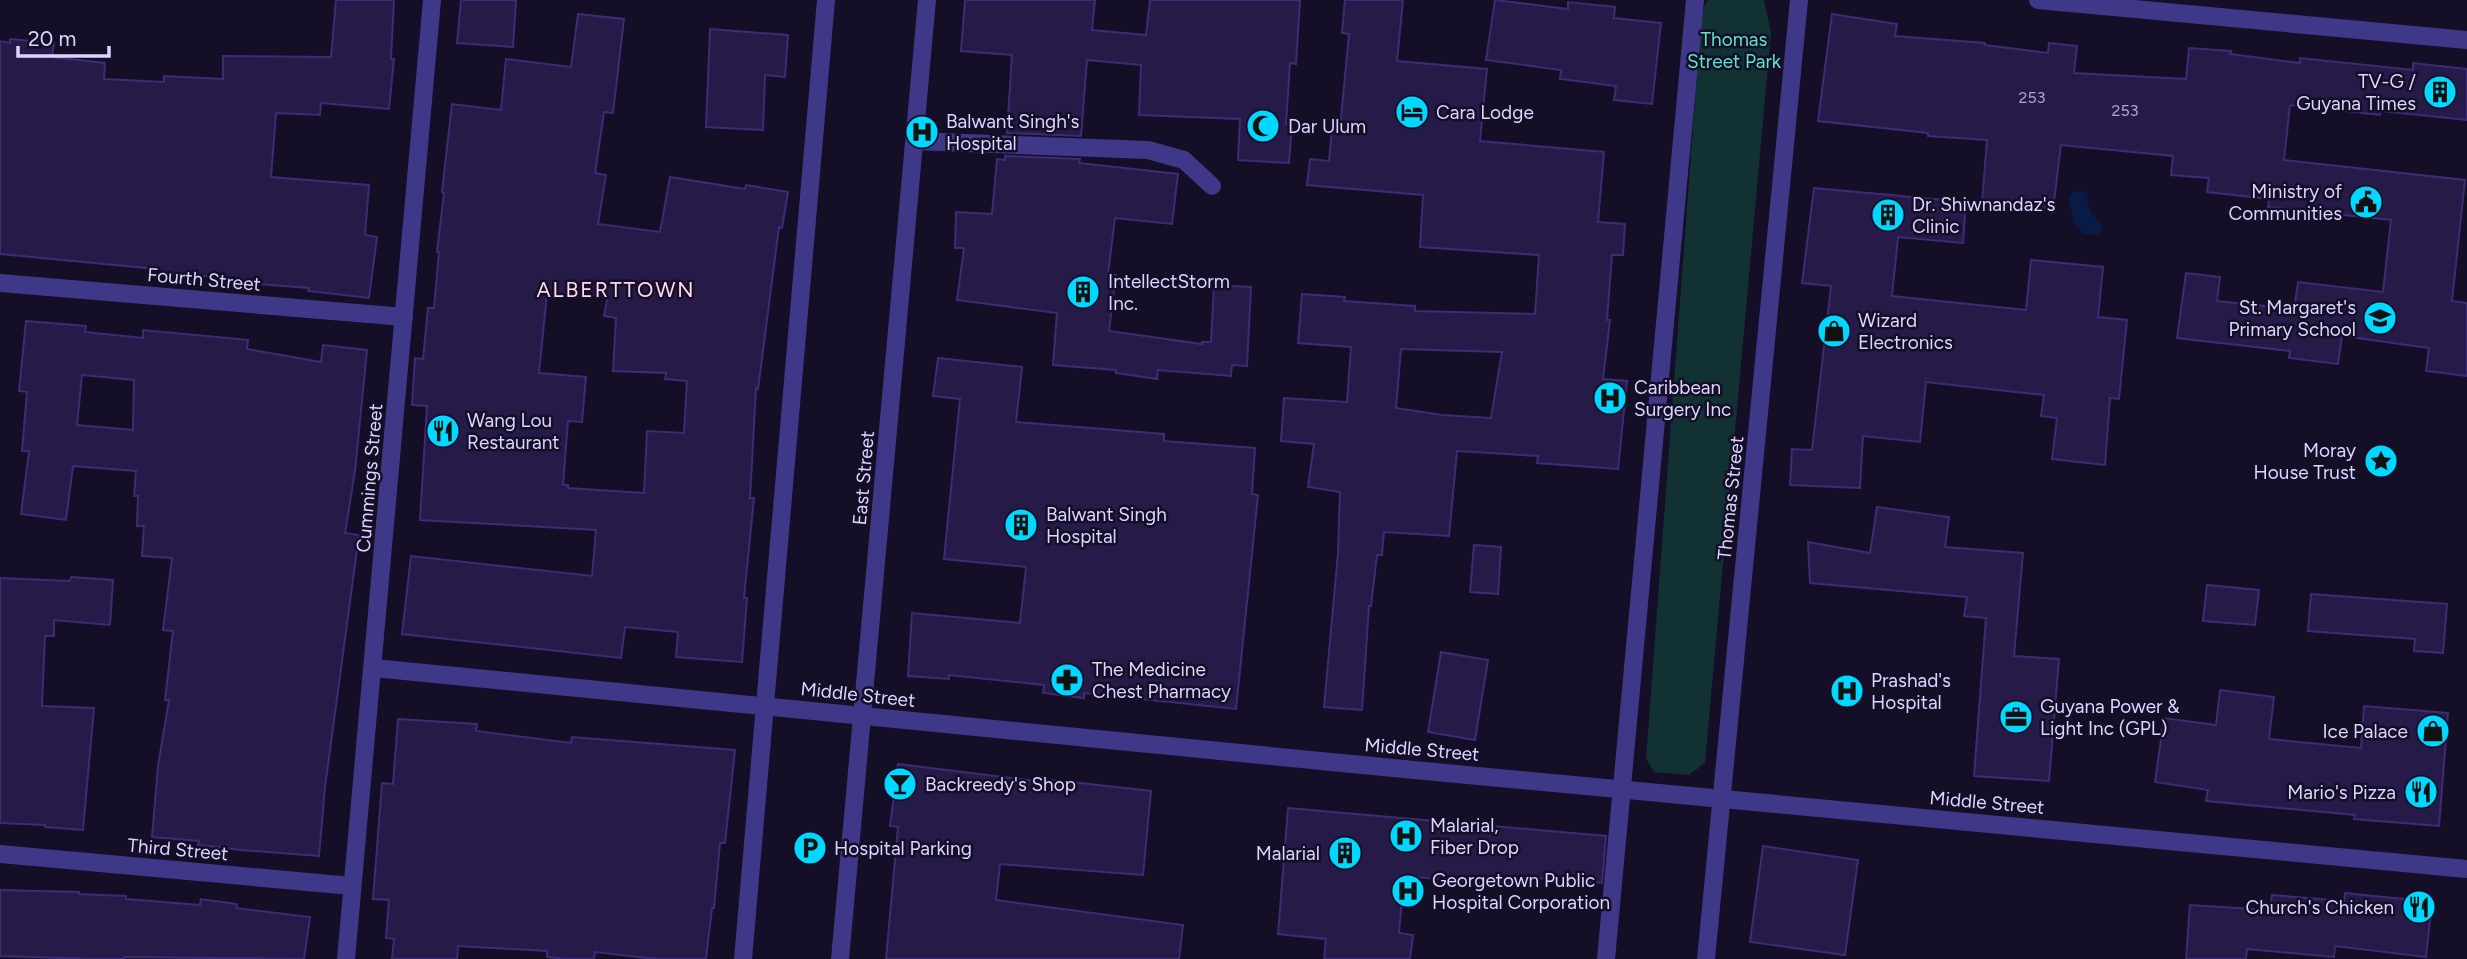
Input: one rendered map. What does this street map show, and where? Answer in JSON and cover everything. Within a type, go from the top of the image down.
[{"type":"street","name":"Cummings Street","points":[[346,959],[432,0]]},
{"type":"street","points":[[743,959],[826,0]]},
{"type":"street","name":"East Street","points":[[840,959],[927,0]]},
{"type":"street","points":[[1606,959],[1695,0]]},
{"type":"street","name":"Thomas Street","points":[[1706,959],[1799,0]]},
{"type":"street","points":[[2038,0],[2467,40]]},
{"type":"street","points":[[915,141],[1148,150],[1184,160],[1212,186]]},
{"type":"street","name":"Fourth Street","points":[[0,283],[404,317]]},
{"type":"street","name":"Middle Street","points":[[374,668],[1393,768],[2467,869]]},
{"type":"street","name":"Third Street","points":[[0,854],[352,886]]},
{"type":"green space","name":"Thomas Street Park","points":[[1708,0],[1764,0],[1771,33],[1705,763],[1689,775],[1654,772],[1646,759],[1701,19]]},
{"type":"water","points":[[2082,191],[2088,194],[2090,209],[2103,229],[2097,235],[2084,234],[2074,224],[2068,198],[2073,192]]},
{"type":"building","points":[[336,0],[394,0],[391,59],[394,59],[389,109],[321,103],[320,115],[276,113],[271,177],[369,185],[365,235],[377,237],[369,298],[308,291],[309,288],[258,284],[258,281],[0,254],[0,41],[10,43],[10,39],[54,43],[52,57],[105,63],[104,79],[164,82],[164,76],[223,79],[223,56],[331,57]]},
{"type":"building","points":[[461,0],[516,0],[513,47],[457,43]]},
{"type":"building","points":[[965,0],[1095,0],[1092,30],[1146,35],[1150,0],[1300,0],[1296,64],[1290,63],[1286,124],[1292,124],[1289,163],[1238,160],[1240,119],[1139,115],[1141,65],[1087,60],[1081,136],[1007,133],[1012,55],[961,51]]},
{"type":"building","points":[[1345,0],[1403,0],[1397,61],[1487,69],[1480,141],[1604,152],[1598,222],[1625,224],[1623,255],[1612,255],[1607,320],[1610,320],[1603,379],[1627,381],[1618,469],[1537,463],[1538,456],[1457,451],[1449,536],[1384,532],[1382,555],[1377,555],[1369,606],[1362,710],[1324,707],[1338,553],[1340,492],[1308,487],[1314,444],[1281,441],[1284,398],[1347,402],[1351,347],[1298,343],[1302,294],[1345,297],[1344,301],[1415,306],[1415,311],[1535,314],[1539,255],[1420,247],[1423,195],[1307,185],[1310,159],[1329,161],[1332,128],[1340,128],[1349,34],[1342,33]],"holes":[[[1401,349],[1502,352],[1491,418],[1442,415],[1396,408]]]},
{"type":"building","points":[[1495,0],[1568,9],[1568,2],[1615,7],[1614,18],[1661,23],[1652,104],[1614,100],[1616,86],[1560,79],[1561,70],[1486,60]]},
{"type":"building","points":[[578,14],[624,19],[613,113],[604,112],[595,173],[606,175],[598,224],[660,232],[670,177],[745,189],[746,185],[788,192],[782,228],[779,227],[758,389],[756,388],[750,498],[754,498],[744,598],[747,598],[742,662],[676,657],[678,632],[625,627],[621,658],[402,634],[411,556],[592,576],[596,530],[420,520],[427,406],[412,405],[415,358],[423,359],[428,308],[434,308],[442,192],[452,104],[501,110],[506,59],[571,67]],"holes":[[[547,294],[608,295],[604,316],[616,318],[613,371],[666,373],[665,379],[687,381],[684,433],[647,431],[644,493],[568,488],[568,485],[563,485],[568,421],[582,422],[586,377],[539,373]]]},
{"type":"building","points":[[1832,14],[1897,24],[1895,36],[1985,43],[2048,53],[2049,43],[2077,46],[2074,73],[2186,79],[2189,48],[2231,51],[2230,54],[2300,63],[2300,58],[2413,70],[2413,63],[2467,69],[2467,120],[2381,111],[2380,115],[2290,105],[2284,160],[2465,180],[2452,301],[2467,303],[2467,376],[2426,371],[2429,348],[2342,336],[2338,364],[2289,358],[2290,351],[2177,338],[2186,273],[2220,277],[2217,301],[2294,309],[2298,282],[2383,292],[2391,220],[2268,207],[2269,199],[2207,192],[2209,178],[2171,175],[2173,156],[2061,145],[2053,209],[1982,203],[1987,140],[1928,136],[1928,133],[1818,121]]},
{"type":"building","points":[[710,29],[788,35],[785,77],[765,75],[763,130],[706,127]]},
{"type":"building","points":[[1005,156],[1080,159],[1079,163],[1178,174],[1172,224],[1115,218],[1108,274],[1116,275],[1109,331],[1202,344],[1211,342],[1214,285],[1251,287],[1247,366],[1232,365],[1231,376],[1158,370],[1157,379],[1116,373],[1116,370],[1053,365],[1057,313],[957,300],[964,248],[955,248],[956,212],[992,214],[997,159],[1005,160]]},
{"type":"building","points":[[1814,188],[1966,202],[1963,243],[1898,237],[1892,296],[2026,310],[2031,260],[2103,267],[2098,317],[2127,320],[2119,399],[2110,398],[2105,465],[2052,459],[2057,418],[2041,416],[2044,395],[1926,382],[1920,442],[1863,436],[1860,488],[1790,485],[1792,449],[1812,450],[1831,286],[1802,283]]},
{"type":"building","points":[[26,321],[86,326],[85,332],[143,338],[143,330],[248,340],[247,349],[321,362],[323,345],[367,350],[355,471],[345,533],[359,535],[325,787],[319,856],[241,850],[198,845],[199,841],[152,837],[158,766],[169,700],[165,700],[173,631],[163,630],[172,558],[142,556],[144,526],[137,526],[138,496],[134,496],[136,471],[73,466],[66,520],[21,514],[29,451],[22,451],[27,392],[19,391]],"holes":[[[82,375],[134,380],[133,430],[77,425]]]},
{"type":"building","points":[[938,358],[1022,367],[1016,422],[1164,434],[1164,441],[1255,448],[1252,494],[1258,495],[1236,709],[1084,693],[1084,698],[1043,693],[1044,685],[949,675],[949,679],[908,676],[912,613],[1020,623],[1026,567],[944,559],[960,399],[933,396]]},
{"type":"building","points":[[1877,507],[1949,517],[1945,547],[2023,553],[2014,656],[2059,659],[2049,781],[1974,776],[1986,618],[1964,616],[1967,597],[1810,583],[1808,542],[1870,553]]},
{"type":"building","points":[[1474,545],[1501,547],[1498,594],[1470,592]]},
{"type":"building","points":[[71,577],[113,580],[110,625],[54,620],[54,636],[45,636],[42,706],[94,708],[83,830],[0,823],[0,578],[70,581]]},
{"type":"building","points":[[2207,585],[2259,590],[2255,625],[2203,621]]},
{"type":"building","points":[[2311,594],[2447,604],[2443,653],[2414,651],[2415,639],[2308,631]]},
{"type":"building","points":[[1441,652],[1488,660],[1475,740],[1428,732]]},
{"type":"building","points":[[2220,690],[2274,697],[2269,739],[2361,748],[2364,706],[2448,713],[2439,826],[2354,819],[2355,815],[2206,801],[2208,790],[2155,782],[2164,718],[2216,725]]},
{"type":"building","points":[[398,719],[477,724],[476,731],[571,743],[572,737],[735,750],[725,843],[720,843],[706,959],[656,959],[595,952],[594,959],[566,959],[547,957],[547,951],[458,946],[457,959],[392,959],[394,939],[386,938],[389,900],[373,899],[382,783],[393,784]]},
{"type":"building","points":[[898,764],[1045,782],[1045,779],[1151,791],[1143,875],[1000,864],[996,900],[1183,925],[1179,959],[886,959],[898,827],[890,826]]},
{"type":"building","points":[[1288,808],[1606,836],[1602,883],[1520,877],[1520,886],[1404,876],[1399,933],[1413,935],[1410,959],[1324,959],[1326,939],[1278,934]]},
{"type":"building","points":[[1763,846],[1858,860],[1845,955],[1750,942]]},
{"type":"building","points":[[0,890],[79,892],[200,905],[201,899],[237,904],[236,908],[310,917],[304,959],[0,956]]},
{"type":"building","points":[[2345,893],[2432,902],[2426,957],[2335,946],[2334,957],[2247,949],[2246,959],[2186,959],[2190,905],[2270,910],[2272,895],[2344,901]]},
{"type":"place","name":"TV-G / Guyana Times","points":[[2440,92]]},
{"type":"place","name":"Cara Lodge","points":[[1412,112]]},
{"type":"place","name":"Dar Ulum","points":[[1263,126]]},
{"type":"place","name":"Balwant Singh's Hospital","points":[[922,132]]},
{"type":"place","name":"Ministry of Communities","points":[[2366,202]]},
{"type":"place","name":"Dr. Shiwnandaz's Clinic","points":[[1888,215]]},
{"type":"place","name":"IntellectStorm Inc.","points":[[1083,292]]},
{"type":"place","name":"St. Margaret's Primary School","points":[[2380,318]]},
{"type":"place","name":"Wizard Electronics","points":[[1834,331]]},
{"type":"place","name":"Caribbean Surgery Inc","points":[[1610,398]]},
{"type":"place","name":"Wang Lou Restaurant","points":[[443,431]]},
{"type":"place","name":"Moray House Trust","points":[[2381,461]]},
{"type":"place","name":"Balwant Singh Hospital","points":[[1021,525]]},
{"type":"place","name":"The Medicine Chest Pharmacy","points":[[1067,680]]},
{"type":"place","name":"Prashad's Hospital","points":[[1847,691]]},
{"type":"place","name":"Guyana Power & Light Inc (GPL)","points":[[2016,717]]},
{"type":"place","name":"Ice Palace","points":[[2433,731]]},
{"type":"place","name":"Backreedy's Shop","points":[[900,784]]},
{"type":"place","name":"Mario's Pizza","points":[[2421,792]]},
{"type":"place","name":"Malarial, Fiber Drop","points":[[1406,836]]},
{"type":"place","name":"Hospital Parking","points":[[810,848]]},
{"type":"place","name":"Malarial","points":[[1345,853]]},
{"type":"place","name":"Georgetown Public Hospital Corporation","points":[[1408,891]]},
{"type":"place","name":"Church's Chicken","points":[[2419,907]]},
{"type":"district","name":"ALBERTTOWN","points":[[616,290]]}]
